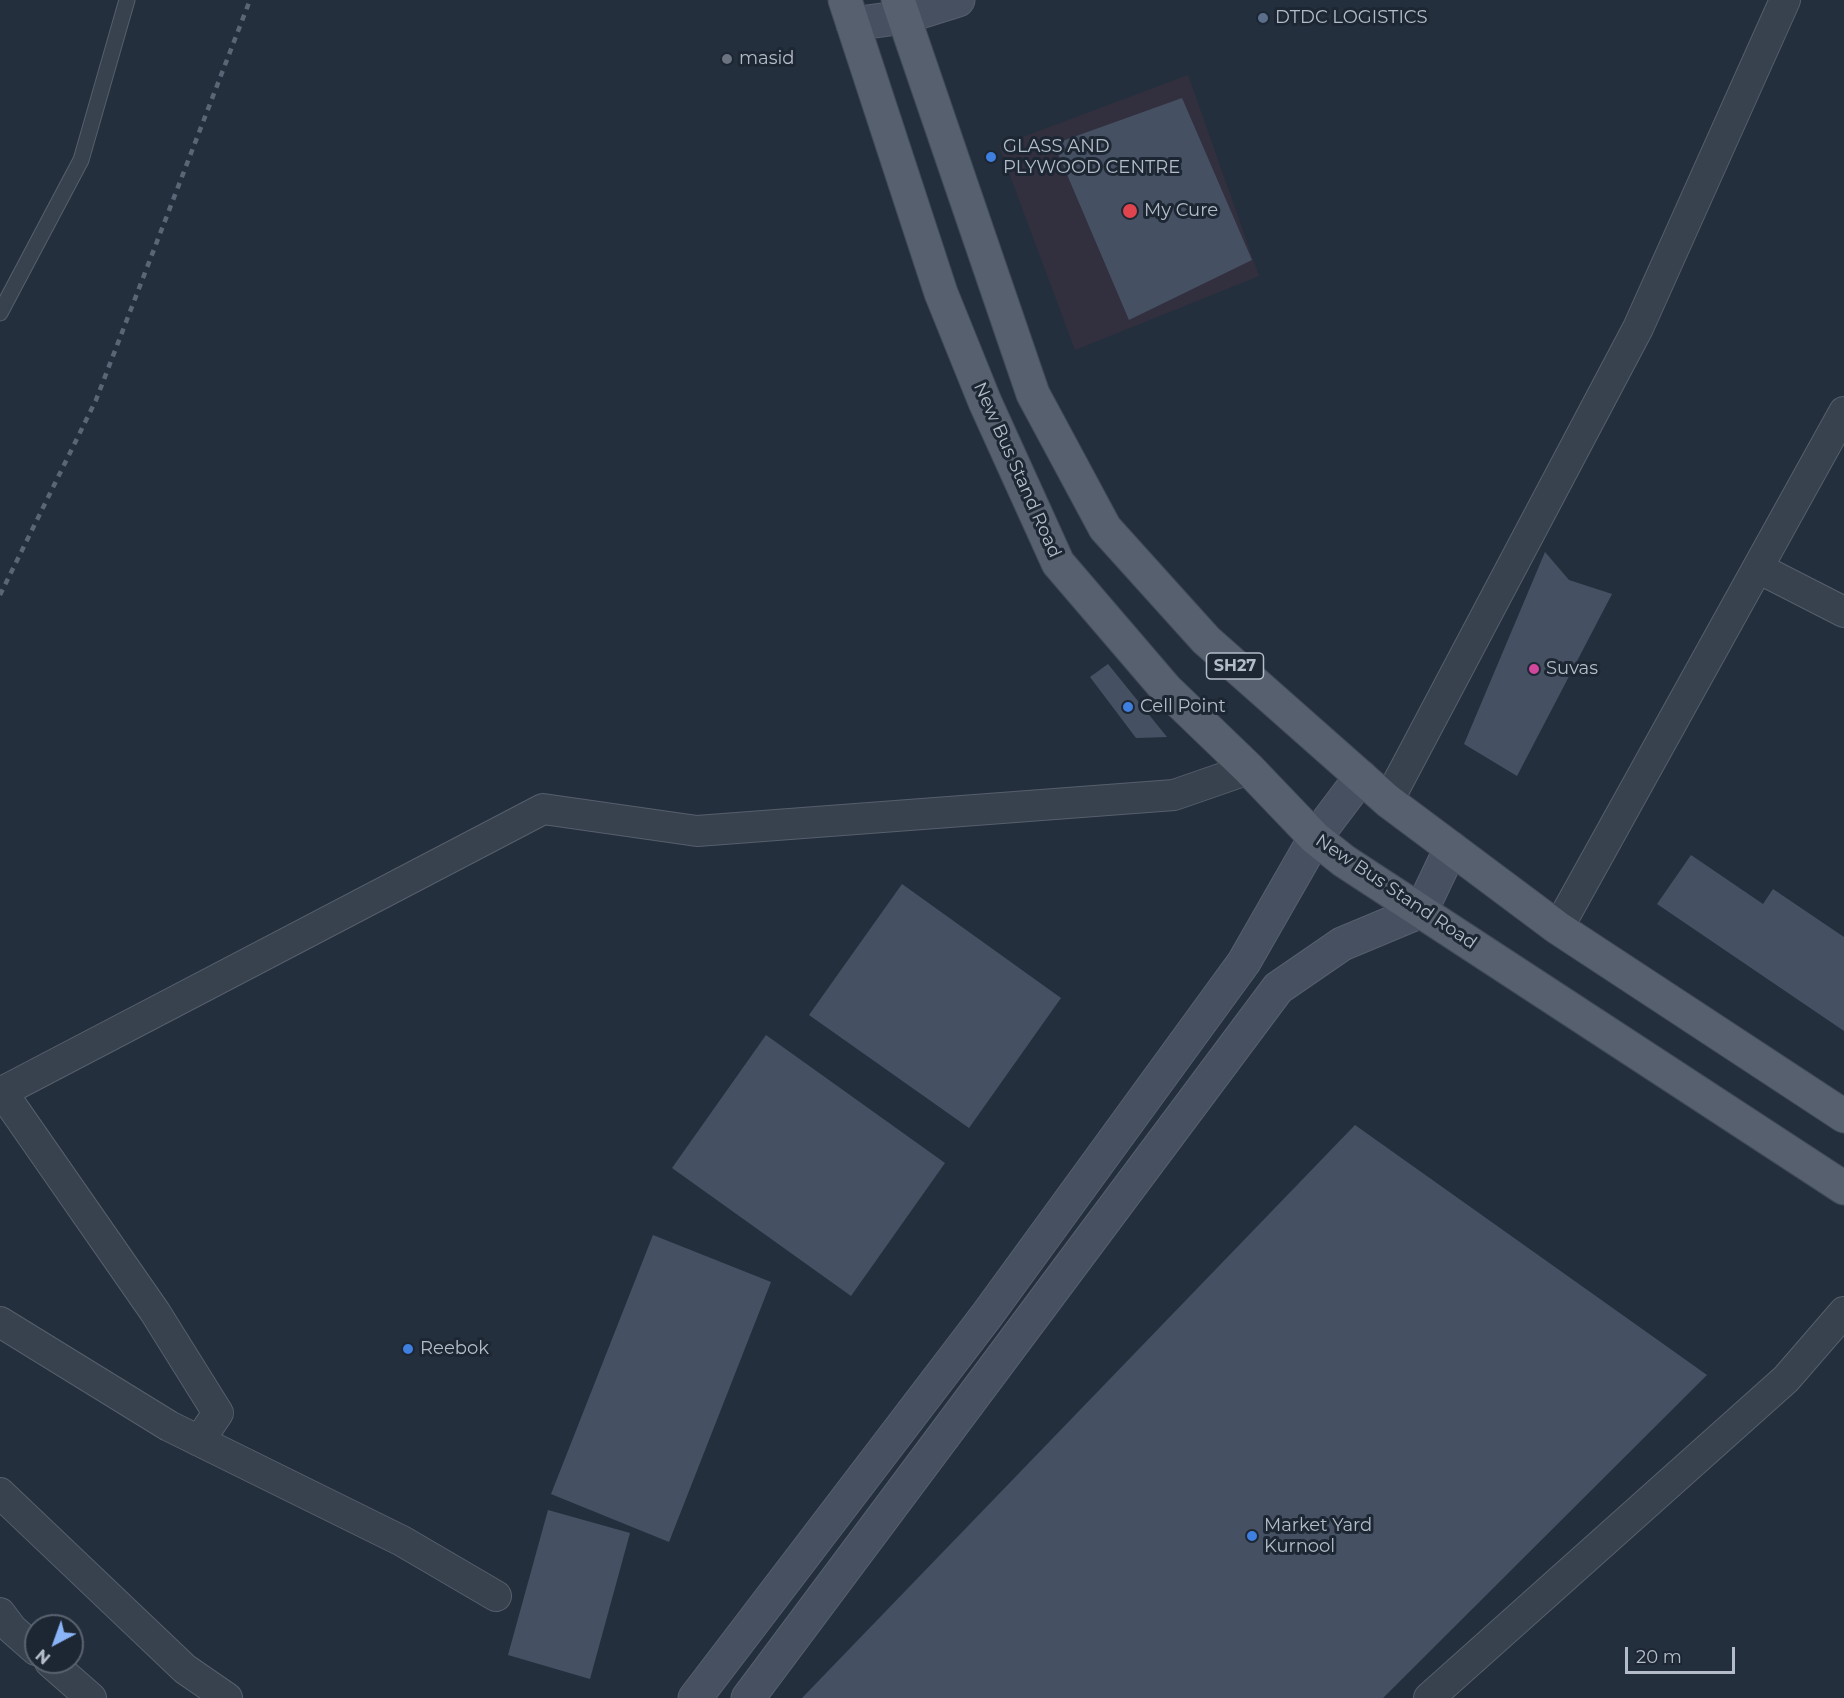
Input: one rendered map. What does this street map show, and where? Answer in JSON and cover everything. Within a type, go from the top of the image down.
[{"type":"main road","points":[[849,12],[901,9],[958,0]]},
{"type":"main road","name":"SH27","points":[[901,9],[1033,394],[1105,528],[1206,640],[1388,801],[1558,928],[1844,1116]]},
{"type":"main road","name":"New Bus Stand Road","points":[[849,12],[941,293],[985,402],[1058,563],[1166,689],[1249,769],[1315,838],[1344,861],[1844,1188]]},
{"type":"main road","points":[[695,1698],[987,1315],[1244,962],[1315,838],[1360,777]]},
{"type":"main road","points":[[748,1698],[1278,988],[1342,944],[1421,911],[1451,848]]},
{"type":"street","points":[[1388,801],[1638,328],[1785,0]]},
{"type":"street","points":[[1558,928],[1844,412]]},
{"type":"street","points":[[1758,568],[1844,612]]},
{"type":"street","points":[[199,1441],[218,1413],[154,1312],[1,1093],[543,809],[697,831],[1174,795],[1249,769]]},
{"type":"street","points":[[1429,1698],[1786,1379],[1844,1312]]},
{"type":"street","points":[[0,1322],[169,1426],[402,1541],[496,1596]]},
{"type":"street","points":[[0,1493],[185,1669],[227,1698]]},
{"type":"street","points":[[0,1613],[12,1629],[24,1640]]},
{"type":"street","points":[[64,1674],[91,1698]]},
{"type":"lane","points":[[0,313],[81,160],[126,0]]},
{"type":"shaded area","name":"My Cure","points":[[1188,75],[1259,276],[1075,350],[999,146]]},
{"type":"building","points":[[1182,98],[1252,260],[1129,320],[1054,144]]},
{"type":"building","name":"Suvas","points":[[1545,552],[1569,580],[1612,594],[1517,776],[1464,744]]},
{"type":"building","name":"Cell Point","points":[[1108,664],[1167,737],[1136,738],[1090,677]]},
{"type":"building","points":[[1691,855],[1763,904],[1773,889],[1844,937],[1844,1031],[1657,904]]},
{"type":"building","points":[[902,884],[1061,998],[969,1128],[809,1015]]},
{"type":"building","points":[[766,1035],[945,1163],[851,1296],[672,1168]]},
{"type":"building","name":"Market Yard Kurnool","points":[[1355,1125],[1707,1375],[1383,1698],[802,1698]]},
{"type":"building","points":[[653,1235],[771,1282],[669,1542],[551,1494]]},
{"type":"building","points":[[548,1510],[630,1533],[590,1679],[508,1655]]},
{"type":"railway","points":[[0,595],[96,400],[250,0]]},
{"type":"place","name":"DTDC LOGISTICS","points":[[1263,18]]},
{"type":"place","name":"masid","points":[[727,59]]},
{"type":"place","name":"GLASS AND PLYWOOD CENTRE","points":[[991,157]]},
{"type":"place","name":"My Cure","points":[[1130,211]]},
{"type":"place","name":"Suvas","points":[[1534,669]]},
{"type":"place","name":"Cell Point","points":[[1128,707]]},
{"type":"place","name":"Reebok","points":[[408,1349]]},
{"type":"place","name":"Market Yard Kurnool","points":[[1252,1536]]}]
